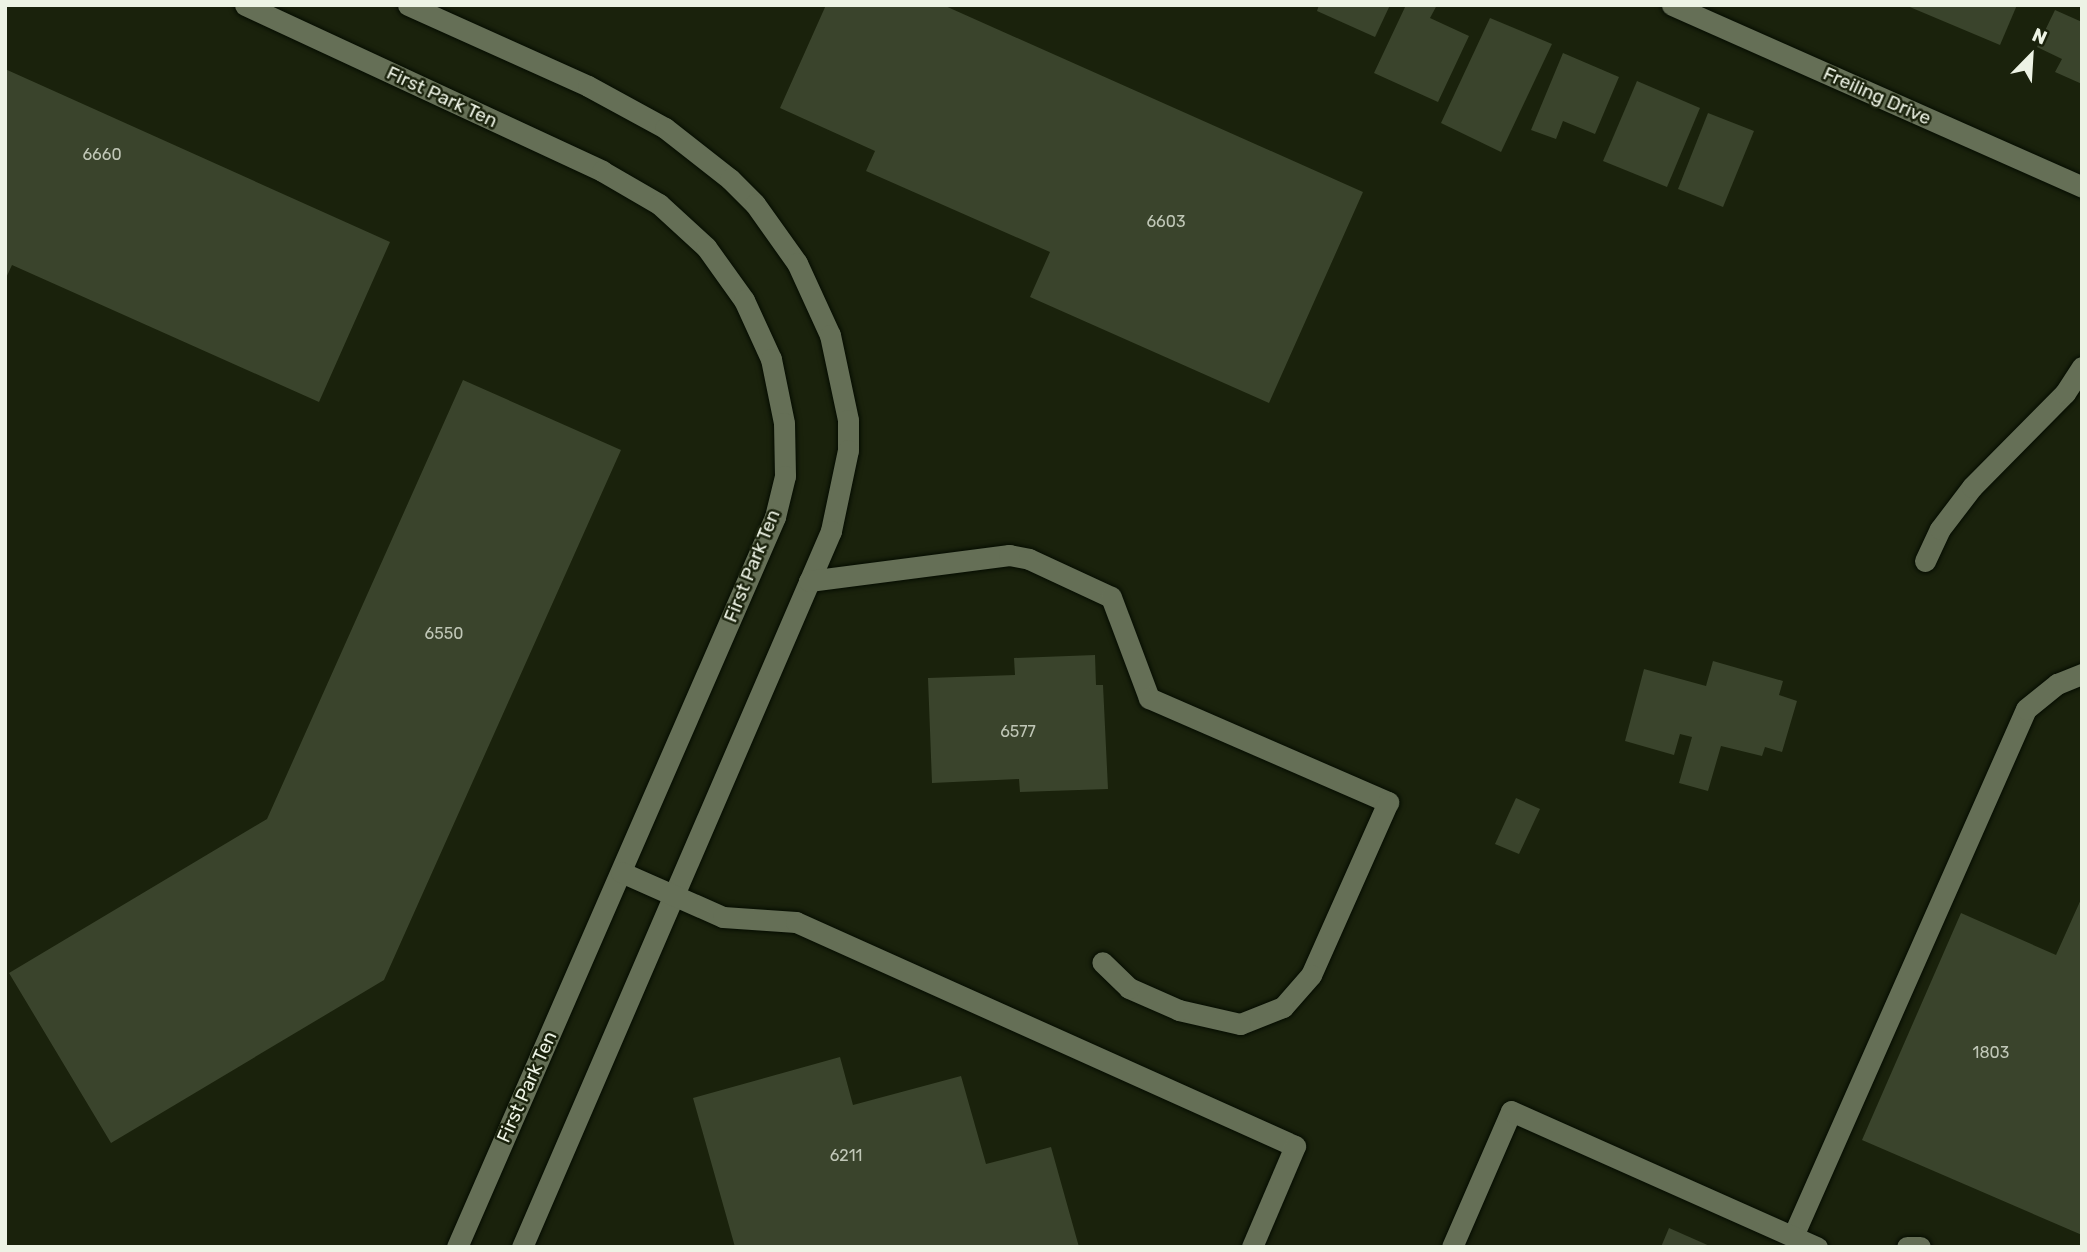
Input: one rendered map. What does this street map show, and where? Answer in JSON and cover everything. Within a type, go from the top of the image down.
[{"type":"street","name":"First Park Ten","points":[[245,5],[602,171],[659,204],[706,247],[744,300],[771,359],[786,451],[775,517],[457,1247]]},
{"type":"street","points":[[408,5],[588,86],[665,128],[755,204],[797,263],[830,335],[848,420],[839,495],[831,531],[522,1247]]},
{"type":"street","name":"Freiling Drive","points":[[1672,5],[2082,187]]},
{"type":"street","points":[[1925,561],[1940,529],[1972,487],[2065,393],[2082,367]]},
{"type":"street","points":[[809,581],[1009,555],[1029,559],[1111,597],[1149,698],[1388,802],[1311,975],[1283,1007],[1240,1024],[1179,1010],[1129,988],[1102,962]]},
{"type":"street","points":[[1793,1236],[2026,709],[2057,684],[2082,674]]},
{"type":"street","points":[[621,872],[723,917],[796,922],[1295,1146],[1252,1247]]},
{"type":"street","points":[[1452,1247],[1511,1111],[1816,1247]]},
{"type":"street","points":[[1907,1247],[1920,1247]]},
{"type":"building","points":[[826,5],[943,5],[1363,192],[1269,403],[1030,297],[1050,252],[866,171],[875,151],[780,108]]},
{"type":"building","points":[[1319,5],[1390,5],[1375,37],[1317,11]]},
{"type":"building","points":[[1406,5],[1437,5],[1430,18],[1469,36],[1438,102],[1374,73]]},
{"type":"building","points":[[1905,5],[2017,5],[2000,45]]},
{"type":"building","points":[[2055,10],[2082,22],[2082,84],[2055,72],[2062,59],[2037,47]]},
{"type":"building","points":[[1490,18],[1552,44],[1501,152],[1441,123]]},
{"type":"building","points":[[1563,53],[1619,77],[1595,134],[1563,121],[1556,139],[1531,130]]},
{"type":"building","points":[[5,69],[390,242],[319,402],[12,265],[5,280]]},
{"type":"building","points":[[1637,81],[1700,108],[1667,187],[1603,161]]},
{"type":"building","points":[[1708,113],[1754,131],[1723,207],[1678,189]]},
{"type":"building","points":[[463,380],[621,450],[384,980],[111,1143],[9,973],[267,819]]},
{"type":"building","points":[[1095,655],[1096,685],[1103,685],[1108,789],[1020,792],[1019,779],[932,783],[928,678],[1015,675],[1014,658]]},
{"type":"building","points":[[1713,661],[1783,681],[1779,695],[1797,701],[1782,752],[1765,747],[1762,756],[1721,746],[1708,791],[1679,783],[1692,737],[1680,734],[1674,755],[1625,741],[1644,669],[1706,686]]},
{"type":"building","points":[[1516,798],[1540,809],[1519,854],[1495,844]]},
{"type":"building","points":[[2082,897],[2082,1235],[1862,1140],[1961,913],[2056,955]]},
{"type":"building","points":[[840,1057],[853,1105],[961,1076],[986,1164],[1051,1147],[1079,1247],[735,1247],[693,1098]]},
{"type":"building","points":[[1669,1228],[1712,1247],[1661,1247]]}]
